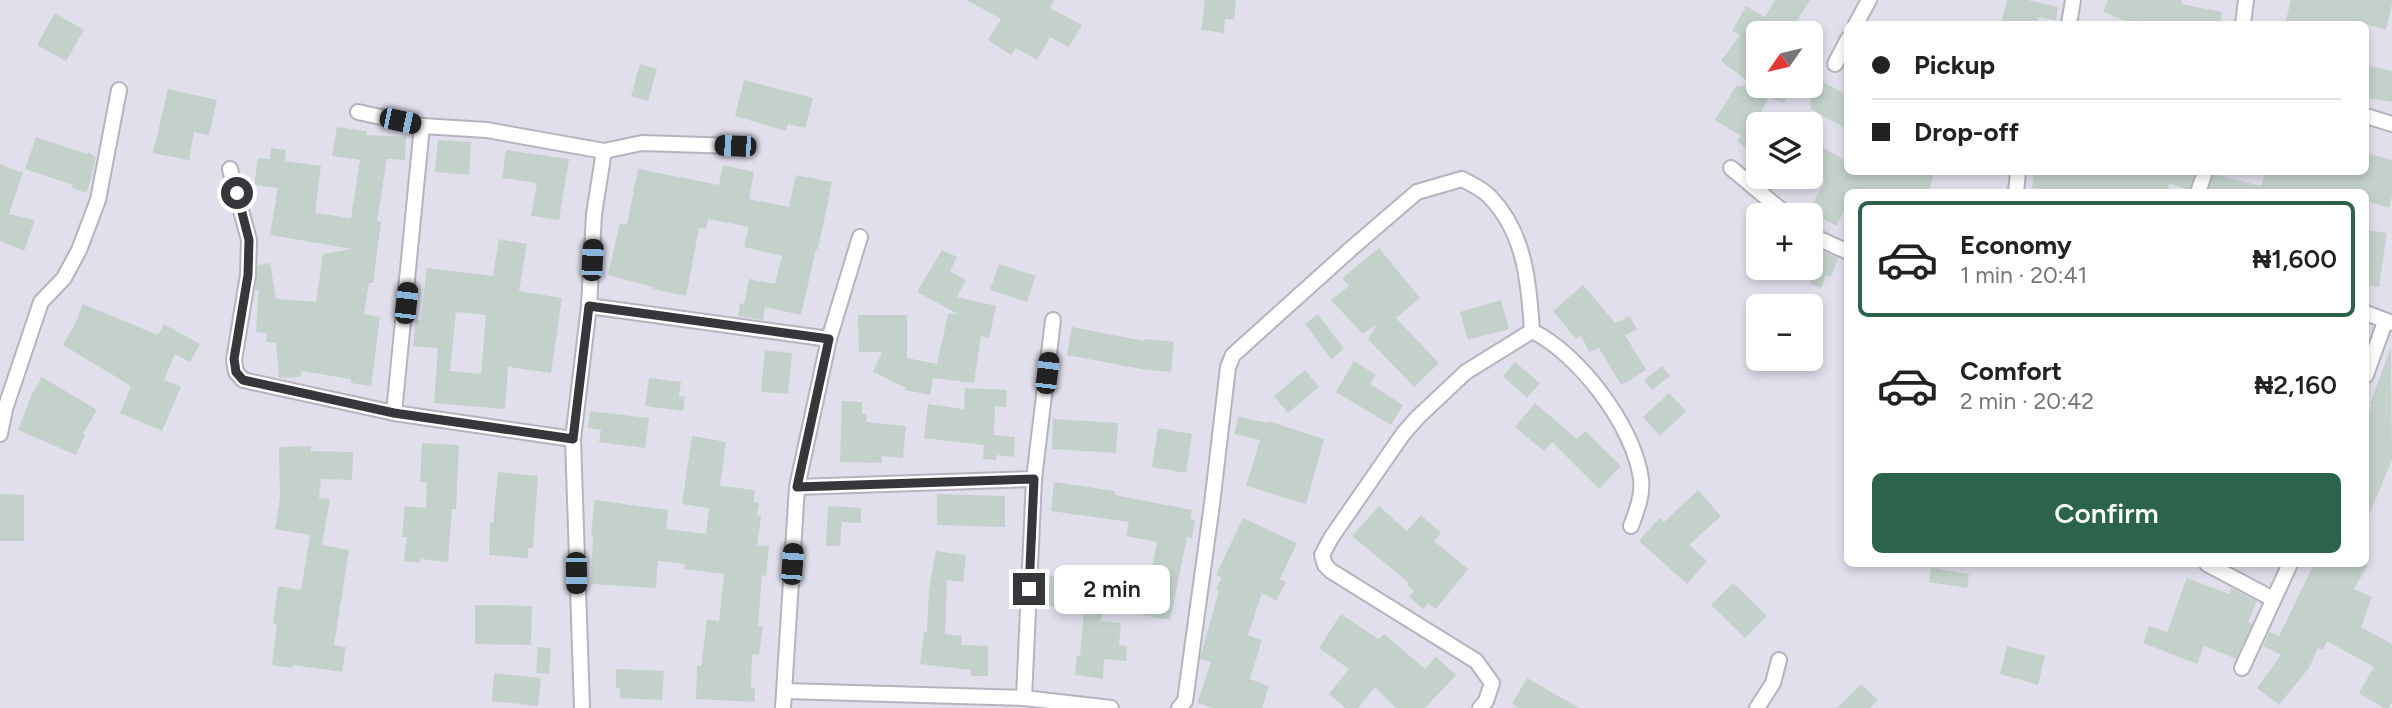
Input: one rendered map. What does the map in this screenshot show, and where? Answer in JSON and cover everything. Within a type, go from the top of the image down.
[{"type":"street","points":[[1858,21],[1869,0]]},
{"type":"street","points":[[2070,21],[2073,0]]},
{"type":"street","points":[[2243,21],[2246,0]]},
{"type":"street","points":[[1835,64],[1844,47]]},
{"type":"street","points":[[0,434],[5,410],[41,302],[64,278],[79,250],[98,200],[119,90]]},
{"type":"street","points":[[358,112],[422,126],[487,130],[604,151],[642,143],[735,146]]},
{"type":"street","points":[[2369,117],[2392,124]]},
{"type":"street","points":[[394,413],[422,126]]},
{"type":"street","points":[[582,708],[573,439],[589,306],[594,214],[604,151]]},
{"type":"street","points":[[1731,168],[1773,203]]},
{"type":"street","points":[[230,169],[249,240],[248,275],[234,359],[236,372],[243,380],[394,413],[573,439]]},
{"type":"street","points":[[1179,708],[1185,701],[1228,367],[1233,355],[1417,192],[1462,179],[1490,196],[1516,234],[1528,279],[1532,331]]},
{"type":"street","points":[[783,708],[797,487],[829,339],[860,237]]},
{"type":"street","points":[[1823,241],[1844,250]]},
{"type":"street","points":[[589,306],[829,339]]},
{"type":"street","points":[[2369,314],[2389,323],[2369,368]]},
{"type":"street","points":[[1024,698],[1034,479],[1053,320]]},
{"type":"street","points":[[1532,331],[1547,338],[1587,375],[1629,440],[1641,478],[1640,501],[1631,526]]},
{"type":"street","points":[[1480,708],[1486,701],[1492,682],[1476,661],[1331,571],[1325,565],[1322,555],[1331,538],[1410,426],[1466,372],[1532,331]]},
{"type":"street","points":[[797,487],[1034,479]]},
{"type":"street","points":[[2213,567],[2273,599]]},
{"type":"street","points":[[2242,668],[2289,567]]},
{"type":"street","points":[[1757,708],[1773,683],[1779,660]]},
{"type":"street","points":[[785,691],[968,702],[1024,698],[1111,708]]},
{"type":"building","points":[[966,0],[1054,0],[1050,8],[1082,25],[1069,47],[1050,37],[1037,60],[1016,48],[1011,55],[988,40],[1001,19]]},
{"type":"building","points":[[1205,0],[1236,0],[1234,20],[1225,19],[1224,33],[1201,30]]},
{"type":"building","points":[[1775,0],[1810,0],[1797,21],[1746,21],[1746,80],[1721,61],[1740,35],[1732,31],[1746,6],[1765,17]]},
{"type":"building","points":[[2007,0],[2028,0],[2058,7],[2056,20],[2038,17],[2037,21],[2002,21]]},
{"type":"building","points":[[2108,0],[2182,0],[2181,4],[2222,12],[2220,21],[2126,21],[2103,12]]},
{"type":"building","points":[[2291,0],[2392,0],[2386,30],[2369,25],[2369,21],[2286,21]]},
{"type":"building","points":[[55,13],[84,30],[66,61],[37,45]]},
{"type":"building","points":[[640,64],[657,69],[648,101],[631,96]]},
{"type":"building","points":[[2369,66],[2392,71],[2392,102],[2369,98]]},
{"type":"building","points":[[744,80],[813,98],[805,128],[788,124],[786,131],[735,116]]},
{"type":"building","points":[[1824,82],[1844,94],[1844,128],[1823,116],[1823,112],[1811,109],[1811,98],[1824,98]]},
{"type":"building","points":[[1736,86],[1746,86],[1746,98],[1768,98],[1761,112],[1746,112],[1746,148],[1737,141],[1741,136],[1715,120]]},
{"type":"building","points":[[168,89],[217,100],[209,135],[194,132],[189,160],[153,153]]},
{"type":"building","points":[[1771,98],[1787,98],[1783,103]]},
{"type":"building","points":[[337,127],[367,131],[366,135],[406,137],[405,160],[387,159],[377,221],[381,222],[373,283],[369,283],[364,314],[380,317],[371,386],[351,383],[351,379],[301,371],[301,377],[279,378],[276,343],[266,342],[267,333],[256,332],[259,289],[255,290],[258,265],[270,263],[276,299],[316,302],[323,254],[352,249],[270,235],[278,188],[254,185],[258,158],[270,159],[271,148],[286,150],[285,161],[321,166],[315,213],[351,218],[360,160],[332,156]]},
{"type":"building","points":[[36,137],[87,154],[89,152],[96,158],[87,193],[72,188],[73,185],[25,169]]},
{"type":"building","points":[[438,140],[471,142],[469,175],[435,172]]},
{"type":"building","points":[[1823,148],[1844,160],[1844,175],[1933,175],[1930,189],[1844,189],[1844,211],[1836,226],[1823,219],[1823,203],[1813,203],[1825,181]]},
{"type":"building","points":[[506,150],[569,159],[559,220],[531,216],[537,183],[502,178]]},
{"type":"building","points":[[2369,154],[2392,160],[2392,196],[2389,208],[2369,202],[2369,189],[2209,189],[2213,175],[2261,186],[2265,175],[2369,175]]},
{"type":"building","points":[[0,164],[23,173],[9,214],[35,220],[24,251],[0,241]]},
{"type":"building","points":[[723,165],[754,172],[749,199],[789,207],[796,175],[832,182],[801,315],[765,307],[763,320],[738,316],[740,303],[744,304],[749,279],[775,284],[782,256],[744,247],[749,227],[708,219],[706,229],[699,228],[686,296],[608,275],[620,223],[627,225],[638,169],[719,185]]},
{"type":"building","points":[[2034,175],[2194,175],[2189,189],[2169,183],[2168,189],[2032,188]]},
{"type":"building","points":[[2369,230],[2387,233],[2379,287],[2369,285]]},
{"type":"building","points":[[499,239],[527,244],[519,291],[562,298],[551,373],[508,367],[505,409],[434,403],[438,348],[413,346],[416,320],[421,320],[427,268],[493,276]],"holes":[[[456,312],[486,315],[481,374],[450,371]]]},
{"type":"building","points":[[1379,248],[1420,298],[1396,318],[1439,363],[1414,387],[1368,339],[1377,324],[1363,334],[1331,300],[1349,286],[1342,278]]},
{"type":"building","points":[[942,250],[957,257],[950,271],[966,280],[957,297],[996,306],[989,338],[981,336],[974,383],[933,378],[930,395],[905,390],[906,388],[873,372],[882,352],[859,352],[858,315],[907,315],[907,358],[937,364],[948,314],[958,314],[917,292]]},
{"type":"building","points":[[1823,251],[1838,258],[1831,277],[1826,275],[1821,288],[1811,284],[1811,280],[1823,280]]},
{"type":"building","points":[[999,264],[1036,276],[1027,302],[990,290]]},
{"type":"building","points":[[1583,285],[1615,323],[1630,316],[1637,330],[1625,335],[1646,370],[1621,385],[1599,348],[1589,352],[1581,335],[1576,339],[1553,311]]},
{"type":"building","points":[[1501,300],[1509,329],[1468,340],[1460,312]]},
{"type":"building","points":[[83,304],[158,335],[164,324],[200,344],[190,362],[175,354],[164,380],[181,387],[162,431],[120,413],[131,386],[63,345]]},
{"type":"building","points":[[1318,314],[1344,349],[1331,359],[1305,324]]},
{"type":"building","points":[[1072,327],[1144,341],[1174,342],[1171,372],[1067,355]]},
{"type":"building","points":[[2391,347],[2392,460],[2369,515],[2369,412],[2372,405],[2370,404]]},
{"type":"building","points":[[765,350],[792,353],[788,394],[761,392]]},
{"type":"building","points":[[1354,361],[1376,375],[1370,384],[1403,405],[1391,425],[1336,392]]},
{"type":"building","points":[[1515,362],[1540,383],[1527,398],[1503,376]]},
{"type":"building","points":[[1662,366],[1670,376],[1652,390],[1644,380]]},
{"type":"building","points":[[1305,370],[1319,387],[1288,413],[1274,396]]},
{"type":"building","points":[[42,377],[97,410],[83,434],[85,435],[76,455],[18,430]]},
{"type":"building","points":[[649,378],[681,382],[679,396],[685,397],[683,411],[645,406]]},
{"type":"building","points":[[965,388],[1007,390],[1006,407],[995,406],[994,435],[1015,437],[1014,457],[997,455],[996,460],[983,459],[984,445],[924,438],[928,404],[964,409]]},
{"type":"building","points":[[1669,393],[1686,411],[1660,436],[1643,417]]},
{"type":"building","points":[[842,401],[862,402],[862,414],[867,414],[866,422],[906,426],[903,458],[882,456],[882,463],[840,462]]},
{"type":"building","points":[[1535,403],[1577,439],[1585,431],[1621,466],[1599,489],[1552,442],[1544,451],[1515,427]]},
{"type":"building","points":[[590,411],[649,418],[645,448],[599,442],[601,430],[588,428]]},
{"type":"building","points":[[1238,417],[1268,421],[1324,439],[1306,504],[1246,486],[1260,440],[1234,434]]},
{"type":"building","points":[[1053,419],[1118,423],[1116,453],[1052,449]]},
{"type":"building","points":[[1158,428],[1192,434],[1186,473],[1152,467]]},
{"type":"building","points":[[692,436],[726,442],[720,486],[755,490],[754,502],[759,503],[757,515],[761,516],[757,545],[769,546],[766,576],[762,575],[758,626],[763,626],[759,655],[752,654],[751,688],[755,689],[755,702],[696,699],[697,666],[701,666],[707,619],[719,621],[724,574],[684,569],[685,564],[658,561],[656,588],[591,584],[591,535],[595,500],[668,510],[666,529],[706,534],[709,508],[682,504]]},
{"type":"building","points":[[422,443],[459,445],[456,509],[452,509],[448,562],[421,559],[420,563],[404,561],[407,537],[402,537],[405,506],[426,508],[427,482],[420,482]]},
{"type":"building","points":[[311,446],[311,451],[353,452],[352,480],[321,479],[319,498],[330,499],[322,545],[349,550],[334,645],[346,647],[342,672],[272,665],[277,624],[273,624],[278,586],[301,590],[310,535],[275,529],[280,498],[279,447]]},
{"type":"building","points":[[498,472],[538,476],[533,548],[528,548],[528,558],[489,555],[490,523],[493,523]]},
{"type":"building","points":[[1054,482],[1115,491],[1115,495],[1192,510],[1190,519],[1195,520],[1192,538],[1187,537],[1170,620],[1143,615],[1157,542],[1126,536],[1129,522],[1051,511]]},
{"type":"building","points":[[1698,490],[1721,516],[1689,545],[1707,561],[1687,584],[1639,541],[1659,518],[1664,522]]},
{"type":"building","points":[[0,494],[24,495],[24,541],[0,541]]},
{"type":"building","points":[[937,494],[1005,496],[1005,527],[937,525]]},
{"type":"building","points":[[828,506],[861,508],[861,523],[842,522],[840,546],[826,546]]},
{"type":"building","points":[[1379,506],[1407,531],[1421,515],[1441,533],[1434,541],[1468,569],[1436,609],[1428,603],[1423,609],[1409,597],[1414,591],[1407,585],[1409,583],[1352,536]]},
{"type":"building","points":[[1243,518],[1297,543],[1280,579],[1286,582],[1276,601],[1262,593],[1248,635],[1262,640],[1250,679],[1269,686],[1262,708],[1213,708],[1197,703],[1211,662],[1200,659],[1219,591],[1216,589],[1222,578],[1216,575]]},
{"type":"building","points":[[936,551],[966,555],[963,582],[947,580],[945,634],[962,636],[961,645],[988,646],[988,676],[971,676],[971,670],[920,664],[924,632],[927,632],[929,589]]},
{"type":"building","points":[[2313,567],[2366,567],[2354,589],[2372,597],[2361,627],[2392,644],[2392,702],[2388,708],[2384,708],[2359,693],[2374,667],[2327,641],[2323,650],[2318,648],[2309,668],[2279,705],[2257,688],[2281,655],[2263,646],[2269,632],[2279,636]]},
{"type":"building","points":[[1931,568],[1969,574],[1967,588],[1929,582]]},
{"type":"building","points":[[1050,576],[1104,582],[1101,621],[1121,623],[1119,645],[1127,646],[1126,661],[1104,659],[1103,679],[1075,675],[1077,656],[1080,656],[1084,610],[1047,606]]},
{"type":"building","points":[[2187,578],[2229,594],[2231,588],[2257,601],[2248,622],[2252,624],[2236,659],[2204,646],[2197,664],[2143,643],[2149,626],[2167,632]]},
{"type":"building","points":[[1733,583],[1767,616],[1745,638],[1711,605]]},
{"type":"building","points":[[475,605],[532,606],[531,645],[475,644]]},
{"type":"building","points":[[1341,614],[1378,639],[1384,634],[1425,669],[1436,657],[1456,675],[1425,708],[1396,708],[1375,687],[1358,708],[1346,708],[1329,694],[1349,669],[1319,648]]},
{"type":"building","points":[[2007,646],[2045,656],[2038,685],[2000,674]]},
{"type":"building","points":[[538,647],[551,648],[549,674],[536,673]]},
{"type":"building","points":[[616,669],[664,671],[662,700],[620,698],[620,687],[616,688]]},
{"type":"building","points":[[494,673],[541,678],[538,706],[492,701]]},
{"type":"building","points":[[1527,678],[1579,708],[1519,708],[1512,704]]},
{"type":"building","points":[[1861,684],[1878,700],[1870,708],[1837,708]]},
{"type":"route","points":[[237,193],[249,240],[248,275],[234,359],[236,372],[243,380],[394,413],[573,439],[589,306],[829,339],[797,487],[1034,479],[1029,589]]}]
